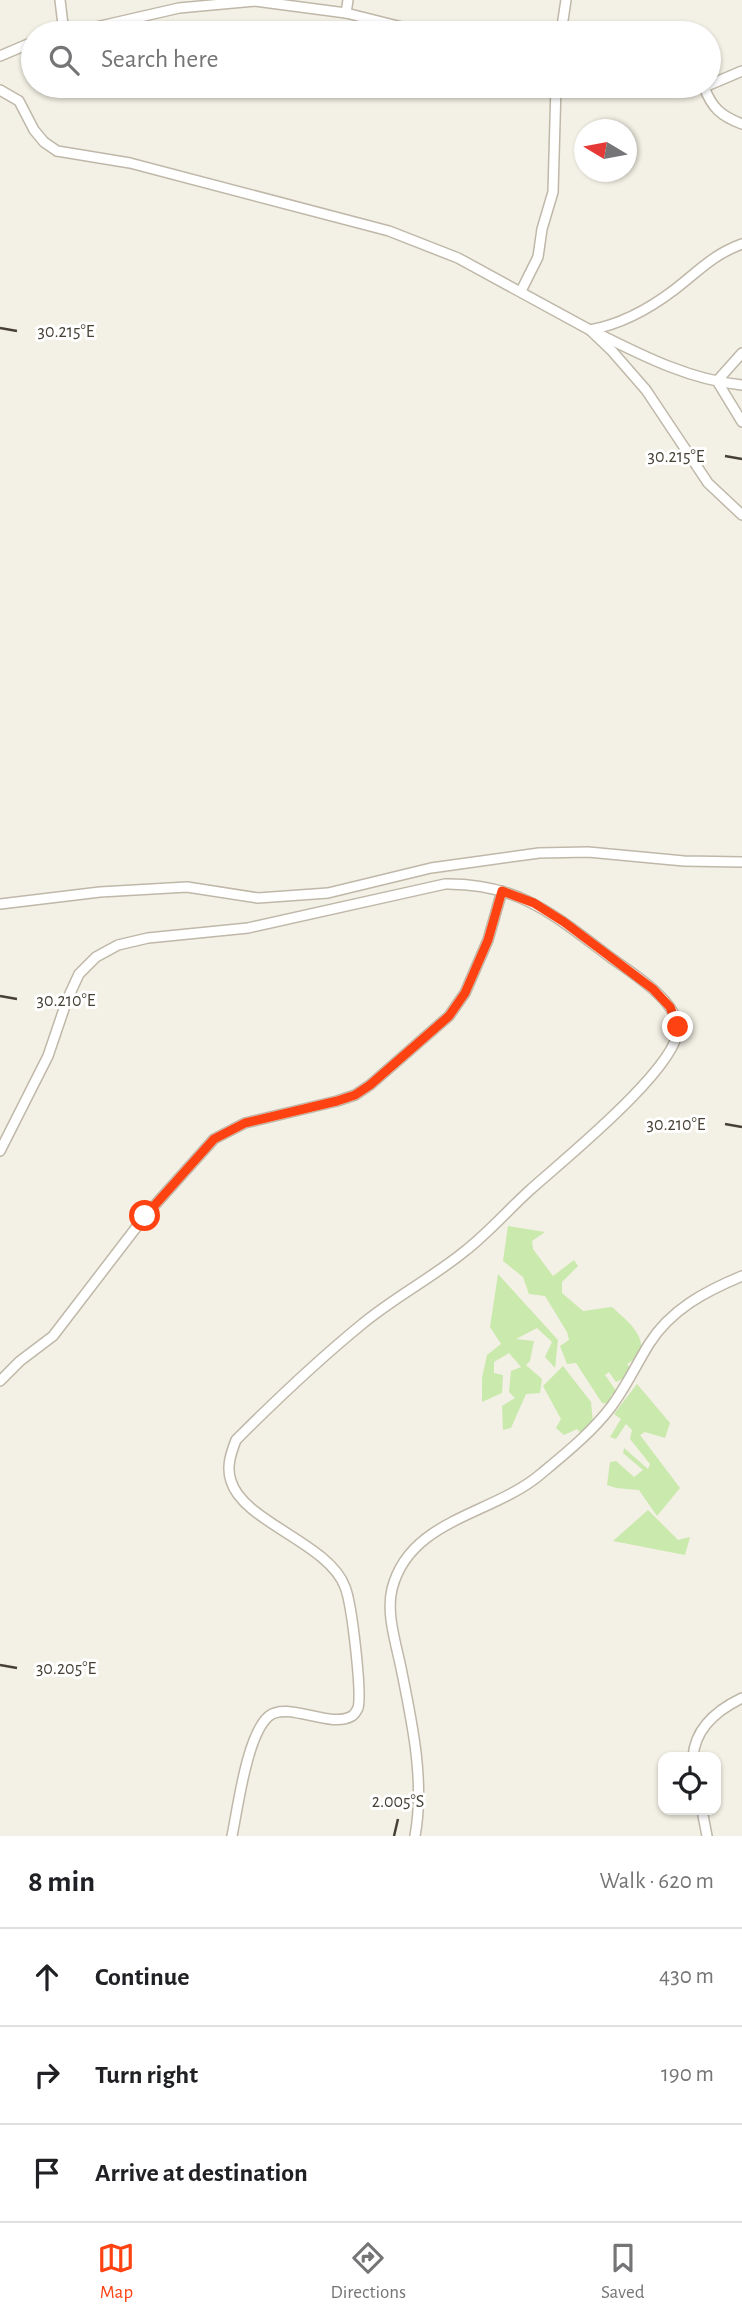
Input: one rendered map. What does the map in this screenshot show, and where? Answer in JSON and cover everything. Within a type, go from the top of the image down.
[{"type":"street","points":[[60,0],[63,21]]},
{"type":"street","points":[[346,13],[348,0]]},
{"type":"street","points":[[563,21],[566,0]]},
{"type":"street","points":[[122,21],[179,8],[237,1],[346,13],[378,21]]},
{"type":"street","points":[[0,55],[21,47]]},
{"type":"street","points":[[721,80],[742,71]]},
{"type":"street","points":[[0,90],[19,101],[34,130],[44,142],[57,151],[130,163],[389,232],[458,258],[590,330],[654,361],[717,381],[742,385]]},
{"type":"street","points":[[521,291],[538,257],[542,229],[553,192],[556,98]]},
{"type":"street","points":[[709,98],[710,104],[723,117],[742,124]]},
{"type":"street","points":[[590,330],[643,312],[676,289],[709,260],[742,244]]},
{"type":"street","points":[[590,330],[646,390],[708,483],[742,515]]},
{"type":"street","points":[[717,381],[742,353]]},
{"type":"street","points":[[717,381],[742,422]]},
{"type":"street","points":[[0,904],[100,891],[187,887],[258,898],[328,893],[431,868],[539,853],[588,852],[684,861],[742,862]]},
{"type":"street","points":[[0,1151],[48,1056],[79,974],[96,957],[118,945],[148,938],[248,928],[445,884],[474,884],[534,903],[564,922],[653,989],[670,1007],[678,1027],[673,1048],[660,1066],[611,1118],[465,1251],[362,1324],[236,1440],[229,1463],[230,1479],[235,1493],[337,1571],[346,1587],[359,1697],[356,1713],[350,1718],[334,1719],[283,1712],[274,1712],[267,1717],[254,1737],[232,1836]]},
{"type":"street","points":[[0,1381],[20,1361],[53,1336],[145,1216],[214,1139],[245,1123],[355,1095],[449,1016],[465,993],[484,950],[502,891]]},
{"type":"street","points":[[415,1836],[419,1792],[415,1746],[390,1605],[395,1580],[406,1558],[412,1549],[447,1525],[540,1476],[591,1431],[634,1373],[649,1344],[670,1318],[687,1303],[742,1276]]},
{"type":"street","points":[[694,1752],[698,1737],[707,1723],[742,1698]]},
{"type":"street","points":[[703,1815],[707,1836]]},
{"type":"green space","points":[[508,1226],[545,1232],[532,1241],[533,1249],[553,1276],[574,1260],[578,1266],[562,1282],[562,1293],[583,1311],[612,1307],[638,1334],[642,1347],[641,1355],[627,1364],[633,1371],[616,1382],[609,1372],[605,1375],[617,1392],[611,1395],[611,1404],[602,1403],[576,1363],[567,1364],[560,1346],[569,1340],[567,1332],[545,1296],[529,1294],[523,1277],[503,1261]]},
{"type":"green space","points":[[498,1274],[558,1340],[555,1368],[545,1357],[552,1342],[537,1328],[516,1339],[534,1341],[530,1361],[526,1365],[542,1379],[540,1393],[526,1394],[511,1428],[503,1430],[502,1406],[515,1398],[509,1392],[511,1371],[521,1367],[509,1353],[494,1362],[494,1373],[503,1375],[502,1393],[482,1402],[482,1378],[487,1355],[501,1344],[490,1327]]},
{"type":"green space","points":[[563,1366],[591,1402],[593,1423],[583,1435],[577,1429],[564,1435],[556,1428],[561,1419],[543,1386]]},
{"type":"green space","points":[[637,1384],[670,1423],[665,1438],[645,1432],[640,1435],[680,1488],[657,1516],[639,1490],[607,1485],[610,1462],[616,1461],[634,1477],[643,1470],[623,1453],[624,1448],[648,1469],[650,1464],[630,1439],[632,1430],[626,1424],[616,1439],[610,1437],[621,1419],[614,1414]]},
{"type":"green space","points":[[648,1510],[678,1540],[690,1537],[685,1555],[613,1541]]},
{"type":"route","points":[[145,1216],[214,1139],[245,1123],[355,1095],[449,1016],[465,993],[488,940],[502,891],[534,903],[564,922],[653,989],[670,1007],[678,1027]]}]
